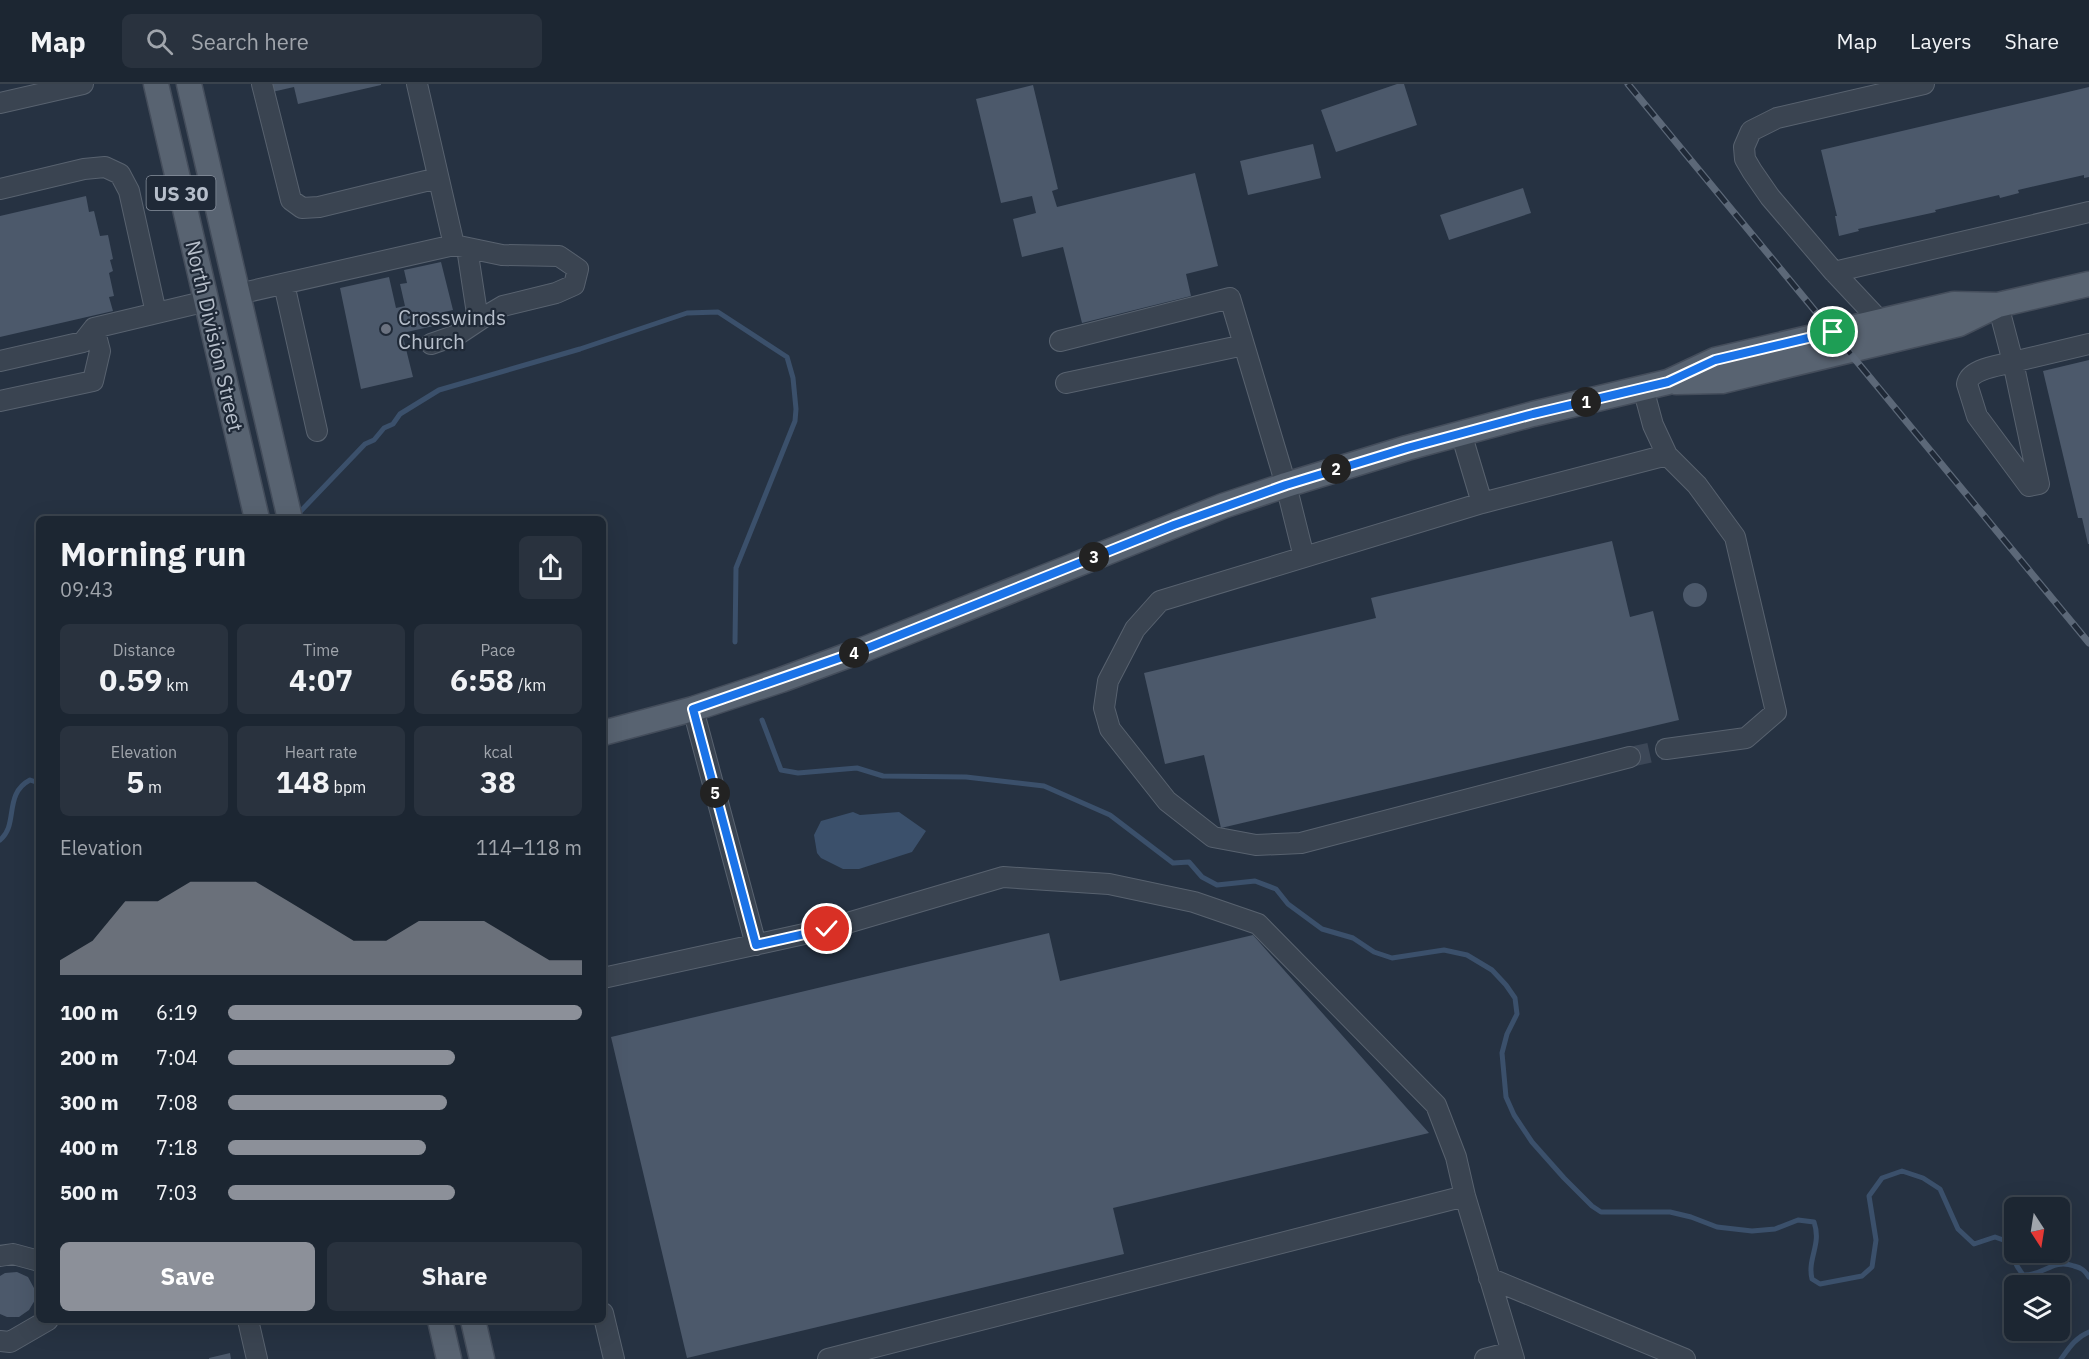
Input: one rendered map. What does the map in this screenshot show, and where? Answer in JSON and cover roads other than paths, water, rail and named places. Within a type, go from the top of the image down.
[{"type":"main road","name":"North Division Street","points":[[156,84],[256,516]]},
{"type":"main road","name":"North Division Street","points":[[189,84],[288,511]]},
{"type":"main road","points":[[1668,382],[1722,381],[1959,324],[1998,305],[2089,284]]},
{"type":"main road","points":[[207,301],[238,294]]},
{"type":"main road","points":[[606,733],[693,709],[865,649],[1174,525],[1286,485],[1461,433],[1668,382],[1715,360],[1954,304],[1998,305]]},
{"type":"main road","points":[[441,1323],[449,1359]]},
{"type":"main road","points":[[474,1323],[482,1359]]},
{"type":"lane","points":[[0,103],[83,84]]},
{"type":"lane","points":[[262,84],[291,200],[302,208],[319,207],[438,178]]},
{"type":"lane","points":[[417,84],[438,178],[460,247],[478,320]]},
{"type":"lane","points":[[1880,321],[1834,272],[1770,197],[1744,159],[1745,140],[1751,131],[1777,118],[1924,84]]},
{"type":"lane","points":[[0,189],[84,169],[105,167],[120,174],[129,191],[156,313]]},
{"type":"lane","points":[[1834,272],[2089,212]]},
{"type":"lane","points":[[238,294],[460,247],[502,255],[559,256],[578,269],[574,285],[556,293],[503,306],[458,335],[431,344]]},
{"type":"lane","points":[[284,284],[317,431]]},
{"type":"lane","points":[[1060,341],[1230,298],[1286,485],[1304,557]]},
{"type":"lane","points":[[0,361],[83,342],[94,328],[207,301]]},
{"type":"lane","points":[[1998,305],[2013,362],[2039,484],[2029,486],[1977,416],[1967,384],[1968,378],[1974,372],[2013,362],[2089,344]]},
{"type":"lane","points":[[0,401],[93,381],[100,351],[94,328]]},
{"type":"lane","points":[[1066,383],[1244,345]]},
{"type":"lane","points":[[1643,388],[1653,425],[1668,455],[1697,485],[1735,537],[1776,712],[1746,738],[1666,749]]},
{"type":"lane","points":[[1461,433],[1482,503]]},
{"type":"lane","points":[[1630,757],[1301,843],[1256,845],[1213,837],[1167,801],[1110,729],[1104,708],[1108,681],[1135,629],[1160,601],[1482,503],[1668,455]]},
{"type":"lane","points":[[693,709],[756,945]]},
{"type":"lane","points":[[606,977],[827,929],[1003,878],[1109,884],[1194,902],[1258,924],[1436,1105],[1456,1157],[1465,1196],[1513,1355],[1485,1359]]},
{"type":"lane","points":[[828,1359],[1465,1196]]},
{"type":"lane","points":[[0,1256],[13,1254],[36,1260]]},
{"type":"lane","points":[[1490,1278],[1685,1359]]},
{"type":"lane","points":[[0,1341],[10,1342],[43,1323]]},
{"type":"lane","points":[[249,1323],[258,1359]]},
{"type":"lane","points":[[605,1323],[614,1359]]},
{"type":"water","points":[[853,812],[860,815],[899,812],[926,831],[912,852],[859,869],[843,869],[821,858],[817,853],[814,835],[821,821]]},
{"type":"waterway","points":[[297,515],[365,444],[374,440],[384,428],[393,424],[400,414],[439,390],[580,349],[687,313],[718,312],[787,357],[793,378],[796,409],[795,421],[736,568],[735,642]]},
{"type":"waterway","points":[[762,720],[781,770],[798,773],[857,768],[883,776],[966,777],[1044,786],[1110,815],[1173,863],[1189,862],[1202,877],[1217,885],[1255,881],[1276,889],[1288,904],[1322,929],[1353,938],[1374,952],[1392,958],[1444,950],[1467,955],[1492,970],[1515,998],[1517,1014],[1507,1034],[1502,1053],[1506,1097],[1514,1115],[1532,1142],[1564,1178],[1601,1212],[1670,1212],[1717,1227],[1752,1231],[1775,1229],[1798,1220],[1814,1222],[1816,1245],[1811,1271],[1812,1279],[1820,1284],[1862,1276],[1872,1267],[1876,1240],[1869,1196],[1882,1178],[1902,1171],[1923,1178],[1940,1189],[1958,1229],[1974,1244],[1995,1237],[2006,1241],[2023,1275],[2066,1264],[2081,1269],[2089,1277]]},
{"type":"waterway","points":[[0,840],[6,834],[9,826],[17,793],[30,780],[36,782]]},
{"type":"waterway","points":[[2061,1359],[2077,1340],[2089,1332]]},
{"type":"tunnel","points":[[1630,757],[1666,749]]},
{"type":"railway","points":[[1628,84],[2089,643]]},
{"type":"place","name":"Crosswinds Church","points":[[386,329]]}]
